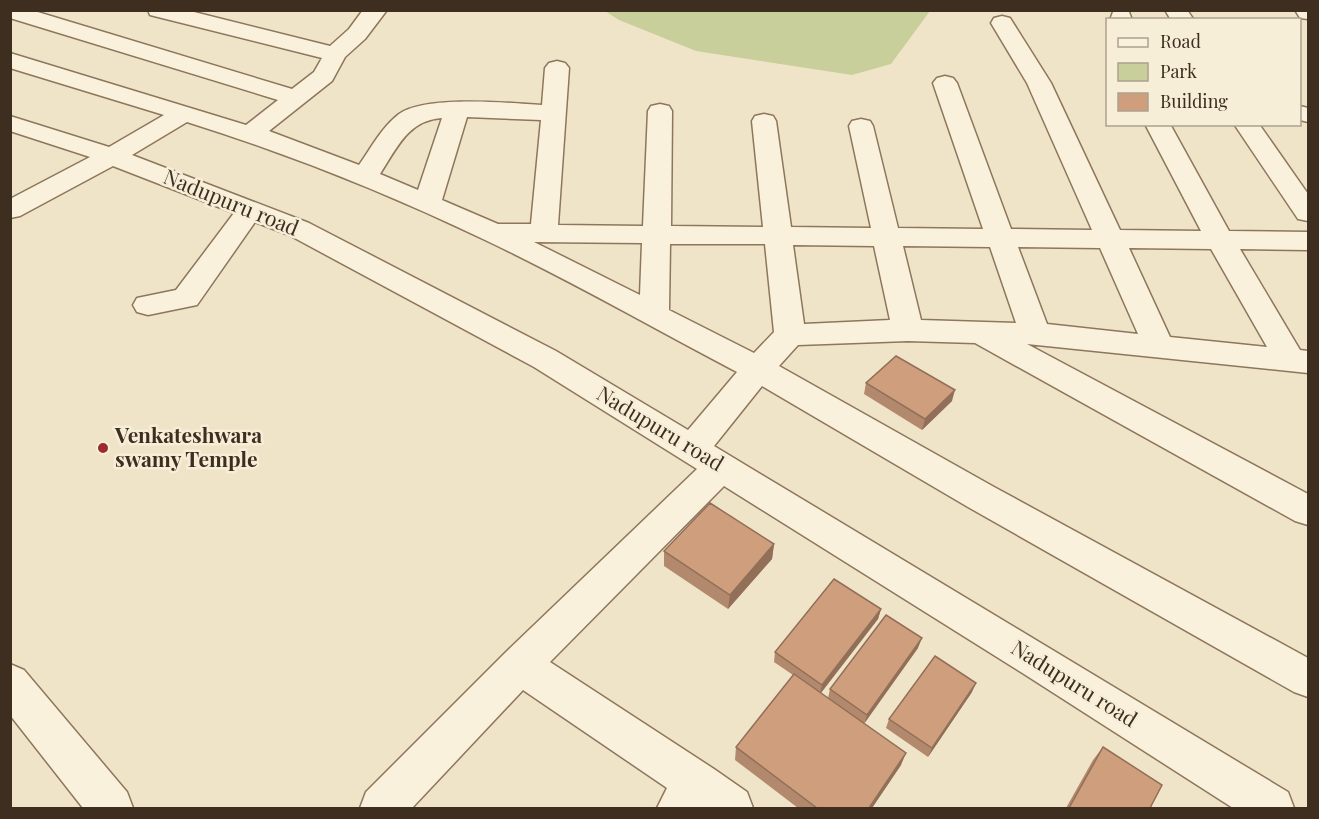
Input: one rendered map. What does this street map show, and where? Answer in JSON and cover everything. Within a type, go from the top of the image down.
[{"type":"street","points":[[158,10],[335,54]]},
{"type":"street","points":[[250,134],[324,76],[335,54],[357,34],[377,10]]},
{"type":"street","points":[[10,11],[297,98]]},
{"type":"street","points":[[1002,23],[1039,83],[1159,346]]},
{"type":"street","points":[[10,60],[250,134],[364,177],[494,233],[758,369],[981,497],[1308,679]]},
{"type":"street","points":[[544,232],[557,68]]},
{"type":"street","points":[[945,83],[1035,334]]},
{"type":"street","points":[[364,177],[411,118],[421,113],[457,111],[554,113]]},
{"type":"street","points":[[427,204],[457,111]]},
{"type":"street","points":[[654,316],[660,111]]},
{"type":"street","points":[[10,210],[112,156],[184,114]]},
{"type":"street","points":[[764,121],[790,335]]},
{"type":"street","name":"Nadupuru road","points":[[10,123],[112,156],[299,229],[545,359],[1038,661],[1272,808]]},
{"type":"street","points":[[861,126],[908,330]]},
{"type":"street","points":[[1158,126],[1220,240],[1299,361]]},
{"type":"street","points":[[1247,126],[1308,213]]},
{"type":"street","points":[[148,305],[186,298],[250,210]]},
{"type":"street","points":[[494,233],[1308,241]]},
{"type":"street","points":[[381,808],[520,665],[707,458],[758,369],[790,335],[908,330],[1035,334],[1299,361]]},
{"type":"street","points":[[979,332],[1308,511]]},
{"type":"street","points":[[520,665],[703,800]]},
{"type":"street","points":[[10,683],[111,808]]},
{"type":"green space","points":[[930,10],[891,64],[852,75],[696,51],[619,20],[605,11]]},
{"type":"building","points":[[896,356],[955,390],[925,419],[866,383]]},
{"type":"building","points":[[710,503],[774,544],[730,595],[664,551]]},
{"type":"building","points":[[834,579],[881,609],[822,685],[775,652]]},
{"type":"building","points":[[886,615],[922,638],[867,715],[830,689]]},
{"type":"building","points":[[935,656],[976,683],[932,748],[889,719]]},
{"type":"building","points":[[794,674],[906,753],[869,808],[817,808],[736,747]]},
{"type":"building","points":[[1103,747],[1162,785],[1150,808],[1069,808]]},
{"type":"place","name":"Venkateshwara swamy Temple","points":[[103,448]]}]
